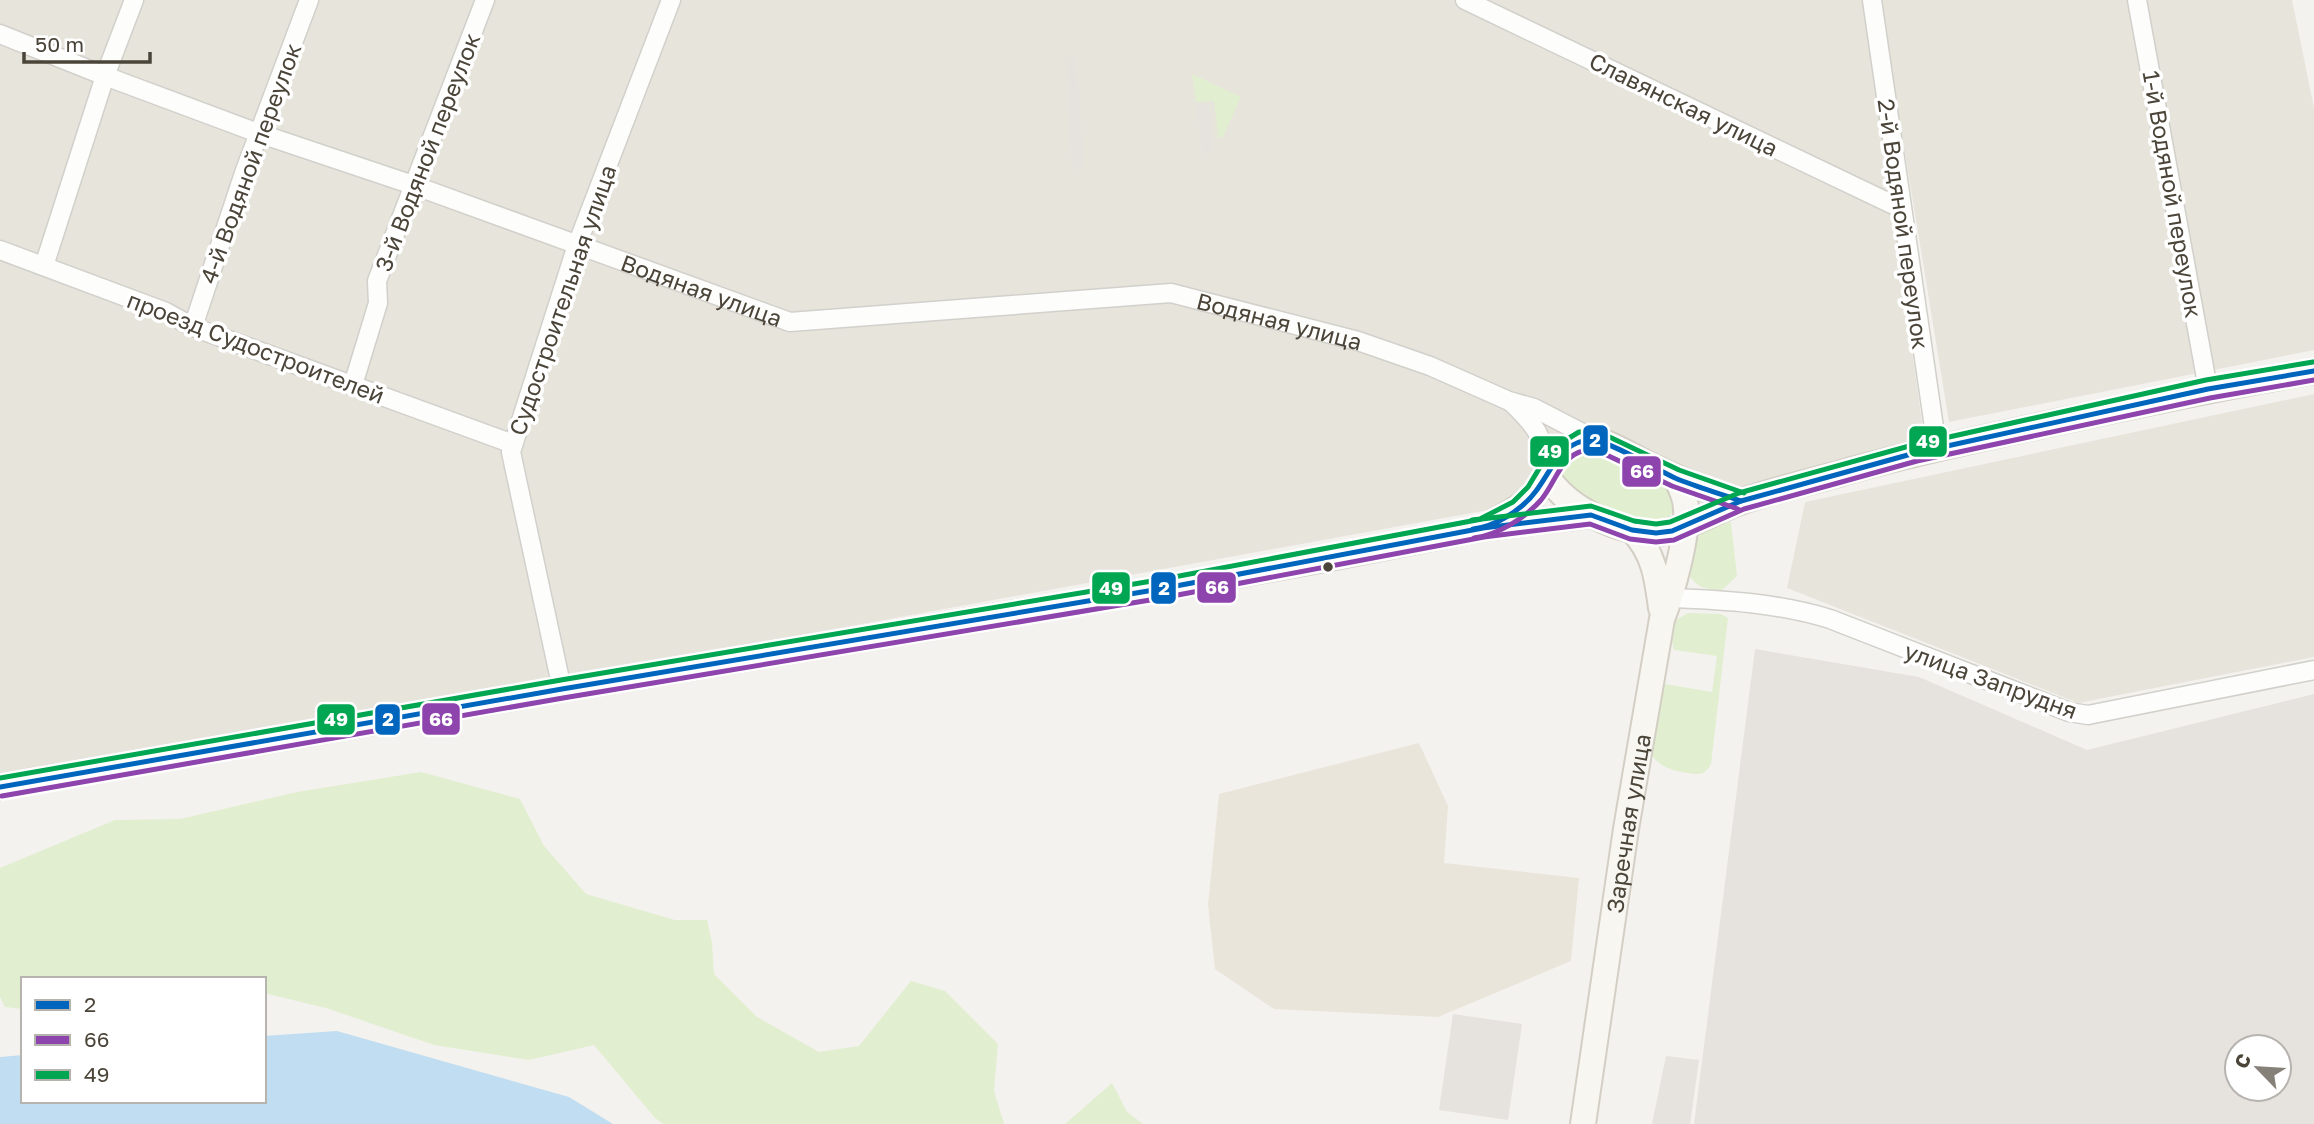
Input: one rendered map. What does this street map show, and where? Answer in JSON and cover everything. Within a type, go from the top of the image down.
[{"type":"street","points":[[44,266],[105,76],[134,0]]},
{"type":"street","name":"4-й Водяной переулок","points":[[193,327],[258,133],[309,0]]},
{"type":"street","name":"3-й Водяной переулок","points":[[353,386],[378,303],[377,281],[485,0]]},
{"type":"street","name":"Судостроительная улица","points":[[562,688],[511,452],[577,246],[671,0]]},
{"type":"street","name":"Славянская улица","points":[[1465,0],[1902,209]]},
{"type":"street","name":"2-й Водяной переулок","points":[[1872,0],[1937,448]]},
{"type":"street","name":"1-й Водяной переулок","points":[[2137,0],[2208,389]]},
{"type":"street","name":"Водяная улица","points":[[0,34],[258,133],[413,185],[790,322],[1171,293],[1358,341],[1430,366],[1509,401]]},
{"type":"street","name":"проезд Судостроителей","points":[[0,250],[166,313],[193,327],[513,444]]},
{"type":"street","points":[[1509,401],[1534,424],[1542,441],[1548,472],[1556,490],[1569,502],[1591,514],[1633,530],[1657,533],[1672,531],[1741,501],[1937,448],[2208,389],[2314,371]]},
{"type":"street","points":[[1509,401],[1534,408],[1675,478],[1741,501]]},
{"type":"street","points":[[1483,528],[1518,509],[1535,493],[1558,455],[1569,446],[1580,441],[1596,440]]},
{"type":"street","name":"Заречная улица","points":[[1583,1124],[1626,829],[1667,608],[1686,524],[1682,491],[1675,478]]},
{"type":"street","points":[[0,787],[562,688],[1160,589],[1483,528],[1591,514]]},
{"type":"street","points":[[1633,530],[1644,542],[1652,558],[1667,608]]},
{"type":"street","name":"улица Запрудня","points":[[1667,608],[1727,600],[1798,609],[2069,712],[2088,715],[2314,670]]},
{"type":"shaded area","points":[[0,0],[1863,0],[1925,444],[1749,492],[1708,482],[1583,430],[1555,441],[1536,465],[1526,492],[1510,506],[560,679],[0,774]]},
{"type":"shaded area","points":[[1880,0],[2292,0],[2314,108],[2314,350],[1949,422]]},
{"type":"shaded area","points":[[1065,57],[1077,57],[1083,169],[1072,169]]},
{"type":"shaded area","points":[[1209,104],[1213,152],[1202,153],[1197,105]]},
{"type":"shaded area","points":[[2314,394],[2314,657],[2078,703],[1787,588],[1805,502]]},
{"type":"shaded area","points":[[1755,649],[1919,677],[2087,750],[2314,694],[2314,1124],[1694,1124]]},
{"type":"shaded area","points":[[1419,743],[1448,806],[1444,863],[1579,878],[1571,961],[1438,1017],[1274,1009],[1215,969],[1208,905],[1219,794]]},
{"type":"shaded area","points":[[1453,1014],[1522,1024],[1508,1120],[1439,1110]]},
{"type":"shaded area","points":[[1666,1056],[1699,1060],[1690,1124],[1652,1124]]},
{"type":"green space","points":[[1192,74],[1241,97],[1223,137],[1218,137],[1214,101],[1196,102]]},
{"type":"green space","points":[[1587,451],[1668,488],[1673,495],[1674,510],[1665,523],[1650,527],[1568,490],[1562,469],[1569,461]]},
{"type":"green space","points":[[1731,522],[1737,576],[1722,590],[1702,587],[1688,574],[1694,545],[1710,528]]},
{"type":"green space","points":[[1688,613],[1721,614],[1728,618],[1711,764],[1699,774],[1669,769],[1657,762],[1648,741],[1659,683],[1712,692],[1717,656],[1674,650],[1670,632],[1674,621]]},
{"type":"green space","points":[[421,772],[520,799],[544,846],[586,894],[675,920],[707,920],[714,974],[757,1017],[819,1052],[859,1046],[911,981],[945,991],[998,1044],[994,1091],[1004,1124],[664,1124],[655,1118],[594,1045],[529,1060],[434,1045],[326,1008],[266,993],[266,977],[21,977],[21,1009],[5,1007],[0,997],[0,868],[115,820],[180,819],[297,792]]},
{"type":"green space","points":[[1112,1083],[1127,1112],[1143,1124],[1065,1124]]},
{"type":"water","points":[[337,1031],[569,1097],[613,1124],[0,1124],[0,1057],[21,1055],[21,1103],[266,1103],[266,1036]]},
{"type":"transit line","name":"49","points":[[0,778],[1158,580],[1482,519],[1591,506],[1634,521],[1656,524],[1670,522],[1739,493],[1913,445],[2206,380],[2313,362]]},
{"type":"transit line","name":"2","points":[[0,787],[1160,589],[1483,528],[1591,515],[1632,530],[1656,533],[1672,531],[1741,501],[1915,453],[2208,389],[2314,371]]},
{"type":"transit line","name":"66","points":[[2,796],[563,698],[1162,598],[1484,537],[1590,524],[1630,539],[1656,542],[1674,540],[1744,509],[1917,461],[2210,398],[2314,380]]},
{"type":"transit line","name":"49","points":[[1472,520],[1480,519],[1513,502],[1528,487],[1551,449],[1579,432],[1599,432],[1679,470],[1744,493]]},
{"type":"transit line","name":"2","points":[[1473,529],[1490,525],[1516,510],[1536,491],[1558,458],[1572,445],[1581,441],[1599,441],[1675,478],[1741,501]]},
{"type":"transit line","name":"66","points":[[1474,538],[1502,529],[1519,519],[1541,500],[1567,460],[1583,451],[1594,449],[1672,486],[1738,509]]}]
